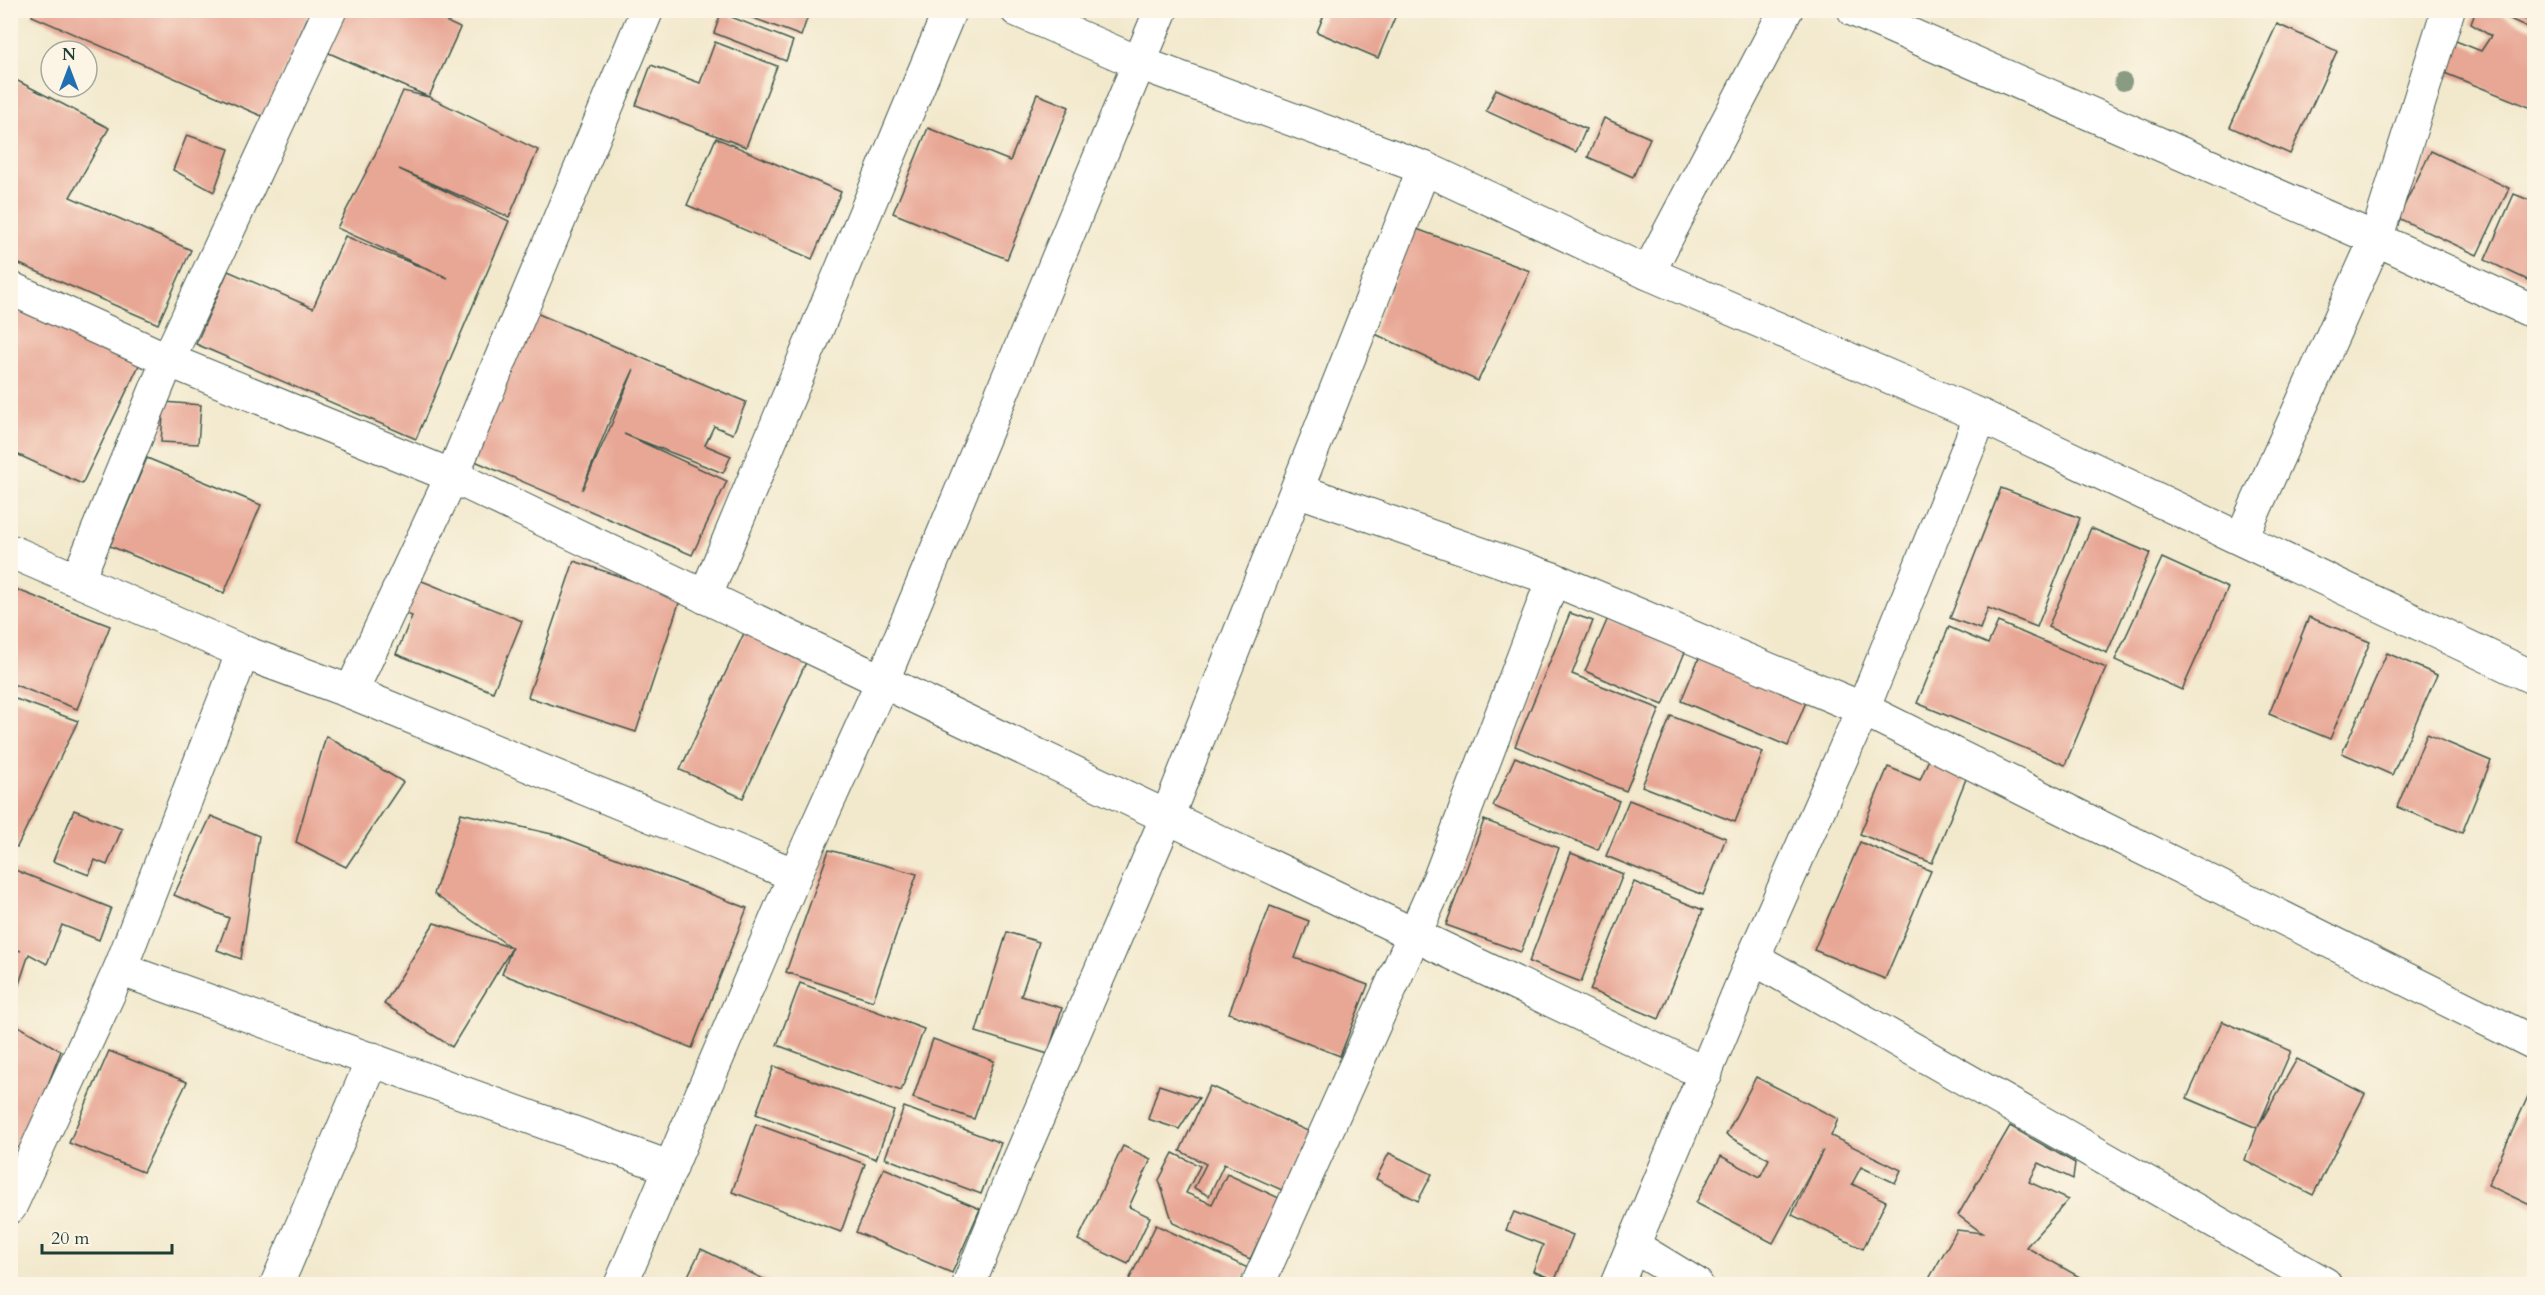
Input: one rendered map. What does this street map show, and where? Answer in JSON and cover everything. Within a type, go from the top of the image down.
[{"type":"street","points":[[78,579],[168,360],[330,10]]},
{"type":"street","points":[[351,692],[452,476],[648,10]]},
{"type":"street","points":[[705,597],[950,10]]},
{"type":"street","points":[[1017,10],[1137,62],[1424,168],[1648,273],[1981,416],[2108,478],[2242,537],[2535,678]]},
{"type":"street","points":[[621,1284],[795,875],[882,682],[1137,62],[1161,10]]},
{"type":"street","points":[[1648,273],[1786,10]]},
{"type":"street","points":[[1854,10],[2376,239],[2535,312]]},
{"type":"street","points":[[2242,537],[2376,239],[2448,10]]},
{"type":"street","points":[[969,1284],[1012,1177],[1167,817],[1424,168]]},
{"type":"street","points":[[10,288],[168,360],[452,476],[1706,1074]]},
{"type":"street","points":[[1617,1284],[1635,1247],[1753,958],[1863,709],[1981,416]]},
{"type":"street","points":[[1297,490],[1553,579],[1863,709],[2535,1043]]},
{"type":"street","points":[[10,550],[243,652],[351,692],[795,875]]},
{"type":"street","points":[[1258,1284],[1440,877],[1553,579]]},
{"type":"street","points":[[10,1208],[120,969],[243,652]]},
{"type":"street","points":[[1753,958],[2325,1284]]},
{"type":"street","points":[[120,969],[671,1168]]},
{"type":"street","points":[[277,1284],[373,1059]]},
{"type":"street","points":[[1635,1247],[1696,1284]]},
{"type":"building","points":[[35,10],[311,10],[264,117],[99,45],[99,39],[85,39],[32,16]]},
{"type":"building","points":[[338,10],[422,10],[460,28],[429,97],[320,49]]},
{"type":"building","points":[[732,10],[810,10],[801,36]]},
{"type":"building","points":[[1326,10],[1398,10],[1378,58],[1317,32]]},
{"type":"building","points":[[2476,10],[2490,10],[2534,30],[2534,109],[2442,72],[2456,41],[2481,51],[2491,36],[2471,24]]},
{"type":"building","points":[[2534,10],[2534,23],[2504,11]]},
{"type":"building","points":[[721,13],[793,41],[786,61],[714,33]]},
{"type":"building","points":[[2277,24],[2337,51],[2290,154],[2230,127]]},
{"type":"building","points":[[715,42],[777,66],[746,147],[636,105],[651,65],[700,83]]},
{"type":"building","points":[[10,77],[39,92],[39,99],[53,99],[109,128],[70,197],[191,250],[158,324],[10,260]]},
{"type":"building","points":[[1496,89],[1586,129],[1576,152],[1486,111]]},
{"type":"building","points":[[403,91],[429,97],[538,150],[509,217],[399,169],[509,221],[416,439],[196,344],[228,271],[313,308],[345,236],[448,278],[337,228],[374,157]]},
{"type":"building","points":[[1037,94],[1069,107],[1007,259],[893,213],[928,128],[1010,161]]},
{"type":"building","points":[[1604,118],[1650,138],[1633,177],[1588,157]]},
{"type":"building","points":[[187,135],[229,149],[214,192],[173,170]]},
{"type":"building","points":[[716,138],[841,192],[812,259],[687,205]]},
{"type":"building","points":[[2431,151],[2509,188],[2477,255],[2398,218]]},
{"type":"building","points":[[2514,194],[2534,202],[2534,283],[2485,260]]},
{"type":"building","points":[[1414,228],[1530,271],[1478,381],[1373,333]]},
{"type":"building","points":[[10,301],[141,361],[82,484],[10,451]]},
{"type":"building","points":[[529,310],[746,402],[733,434],[714,426],[705,445],[731,456],[723,473],[624,434],[727,481],[692,555],[468,458]],"holes":[[[634,369],[610,428],[582,490]]]},
{"type":"building","points":[[164,402],[201,405],[198,444],[161,442]]},
{"type":"building","points":[[147,458],[261,505],[224,593],[110,546]]},
{"type":"building","points":[[2001,488],[2080,518],[2037,627],[1988,608],[1980,629],[1950,618]]},
{"type":"building","points":[[2091,528],[2150,553],[2107,653],[2048,627]]},
{"type":"building","points":[[2162,558],[2228,588],[2182,690],[2115,660]]},
{"type":"building","points":[[574,561],[681,597],[636,732],[528,697]]},
{"type":"building","points":[[412,577],[522,621],[493,692],[396,654],[412,616],[398,611]]},
{"type":"building","points":[[10,587],[110,626],[77,709],[10,683]]},
{"type":"building","points":[[1570,613],[1593,621],[1572,674],[1660,709],[1626,791],[1515,746]]},
{"type":"building","points":[[2309,617],[2370,642],[2330,739],[2269,714]]},
{"type":"building","points":[[1608,618],[1685,652],[1663,705],[1585,671]]},
{"type":"building","points":[[1998,622],[2106,668],[2065,765],[1917,703],[1949,627],[1988,644]]},
{"type":"building","points":[[746,629],[808,658],[743,798],[680,770]]},
{"type":"building","points":[[1701,653],[1808,697],[1788,746],[1681,701]]},
{"type":"building","points":[[2387,653],[2437,675],[2392,775],[2342,753]]},
{"type":"building","points":[[10,697],[78,721],[17,847],[10,844]]},
{"type":"building","points":[[1671,716],[1763,752],[1735,822],[1642,786]]},
{"type":"building","points":[[2427,734],[2491,761],[2462,833],[2397,807]]},
{"type":"building","points":[[326,736],[403,782],[346,867],[296,842]]},
{"type":"building","points":[[1515,757],[1619,801],[1598,850],[1493,806]]},
{"type":"building","points":[[1929,759],[1968,774],[1932,863],[1860,834],[1888,767],[1920,780]]},
{"type":"building","points":[[1629,800],[1726,838],[1703,895],[1606,856]]},
{"type":"building","points":[[74,810],[122,829],[107,865],[95,860],[89,875],[53,861]]},
{"type":"building","points":[[461,813],[556,835],[747,908],[692,1048],[502,974],[512,948],[434,894]]},
{"type":"building","points":[[211,816],[259,836],[241,959],[217,950],[229,918],[174,895]]},
{"type":"building","points":[[1484,820],[1559,848],[1521,952],[1446,925]]},
{"type":"building","points":[[1860,842],[1931,871],[1885,979],[1814,950]]},
{"type":"building","points":[[829,850],[917,874],[873,1001],[786,972]]},
{"type":"building","points":[[1571,853],[1623,874],[1581,982],[1529,962]]},
{"type":"building","points":[[10,868],[111,908],[99,940],[62,925],[47,964],[29,954],[18,987],[10,985],[10,948],[21,951],[10,947]]},
{"type":"building","points":[[1634,882],[1703,910],[1659,1019],[1590,990]]},
{"type":"building","points":[[1270,906],[1309,921],[1295,958],[1368,985],[1340,1056],[1229,1013]]},
{"type":"building","points":[[434,923],[512,948],[452,1047],[384,1004]]},
{"type":"building","points":[[1007,932],[1039,942],[1021,996],[1062,1008],[1048,1054],[976,1032]]},
{"type":"building","points":[[800,983],[924,1029],[901,1091],[777,1045]]},
{"type":"building","points":[[10,1021],[61,1051],[23,1149],[10,1145]]},
{"type":"building","points":[[2222,1021],[2291,1051],[2258,1127],[2297,1059],[2365,1094],[2313,1195],[2245,1160],[2257,1128],[2187,1098]]},
{"type":"building","points":[[933,1039],[994,1061],[974,1119],[913,1098]]},
{"type":"building","points":[[109,1051],[187,1082],[143,1172],[69,1143]]},
{"type":"building","points":[[774,1066],[894,1111],[876,1159],[756,1114]]},
{"type":"building","points":[[1756,1077],[1838,1119],[1831,1136],[1901,1170],[1895,1183],[1861,1167],[1852,1184],[1886,1201],[1863,1249],[1792,1215],[1823,1150],[1773,1243],[1696,1203],[1721,1156],[1760,1177],[1769,1159],[1726,1135]]},
{"type":"building","points":[[2534,1083],[2534,1207],[2488,1185]]},
{"type":"building","points":[[1159,1085],[1199,1098],[1179,1129],[1148,1119]]},
{"type":"building","points":[[1210,1086],[1312,1133],[1284,1191],[1224,1164],[1209,1196],[1194,1188],[1206,1164],[1180,1151]]},
{"type":"building","points":[[904,1107],[1001,1143],[981,1194],[885,1158]]},
{"type":"building","points":[[756,1124],[865,1164],[841,1232],[732,1192]]},
{"type":"building","points":[[2010,1126],[2075,1163],[2073,1179],[2039,1163],[2029,1182],[2068,1200],[2026,1247],[2092,1284],[1926,1284],[1957,1230],[1982,1233],[1958,1215]]},
{"type":"building","points":[[1123,1146],[1151,1159],[1129,1207],[1150,1217],[1128,1264],[1078,1240]]},
{"type":"building","points":[[1173,1153],[1200,1166],[1186,1193],[1212,1204],[1227,1174],[1279,1198],[1250,1259],[1173,1223],[1159,1180]]},
{"type":"building","points":[[1389,1153],[1432,1174],[1418,1201],[1376,1179]]},
{"type":"building","points":[[884,1168],[980,1209],[952,1273],[856,1232]]},
{"type":"building","points":[[1514,1212],[1573,1235],[1555,1280],[1533,1271],[1543,1245],[1506,1230]]},
{"type":"building","points":[[1156,1225],[1248,1268],[1240,1284],[1127,1284]]},
{"type":"building","points":[[701,1249],[774,1284],[684,1284]]}]
